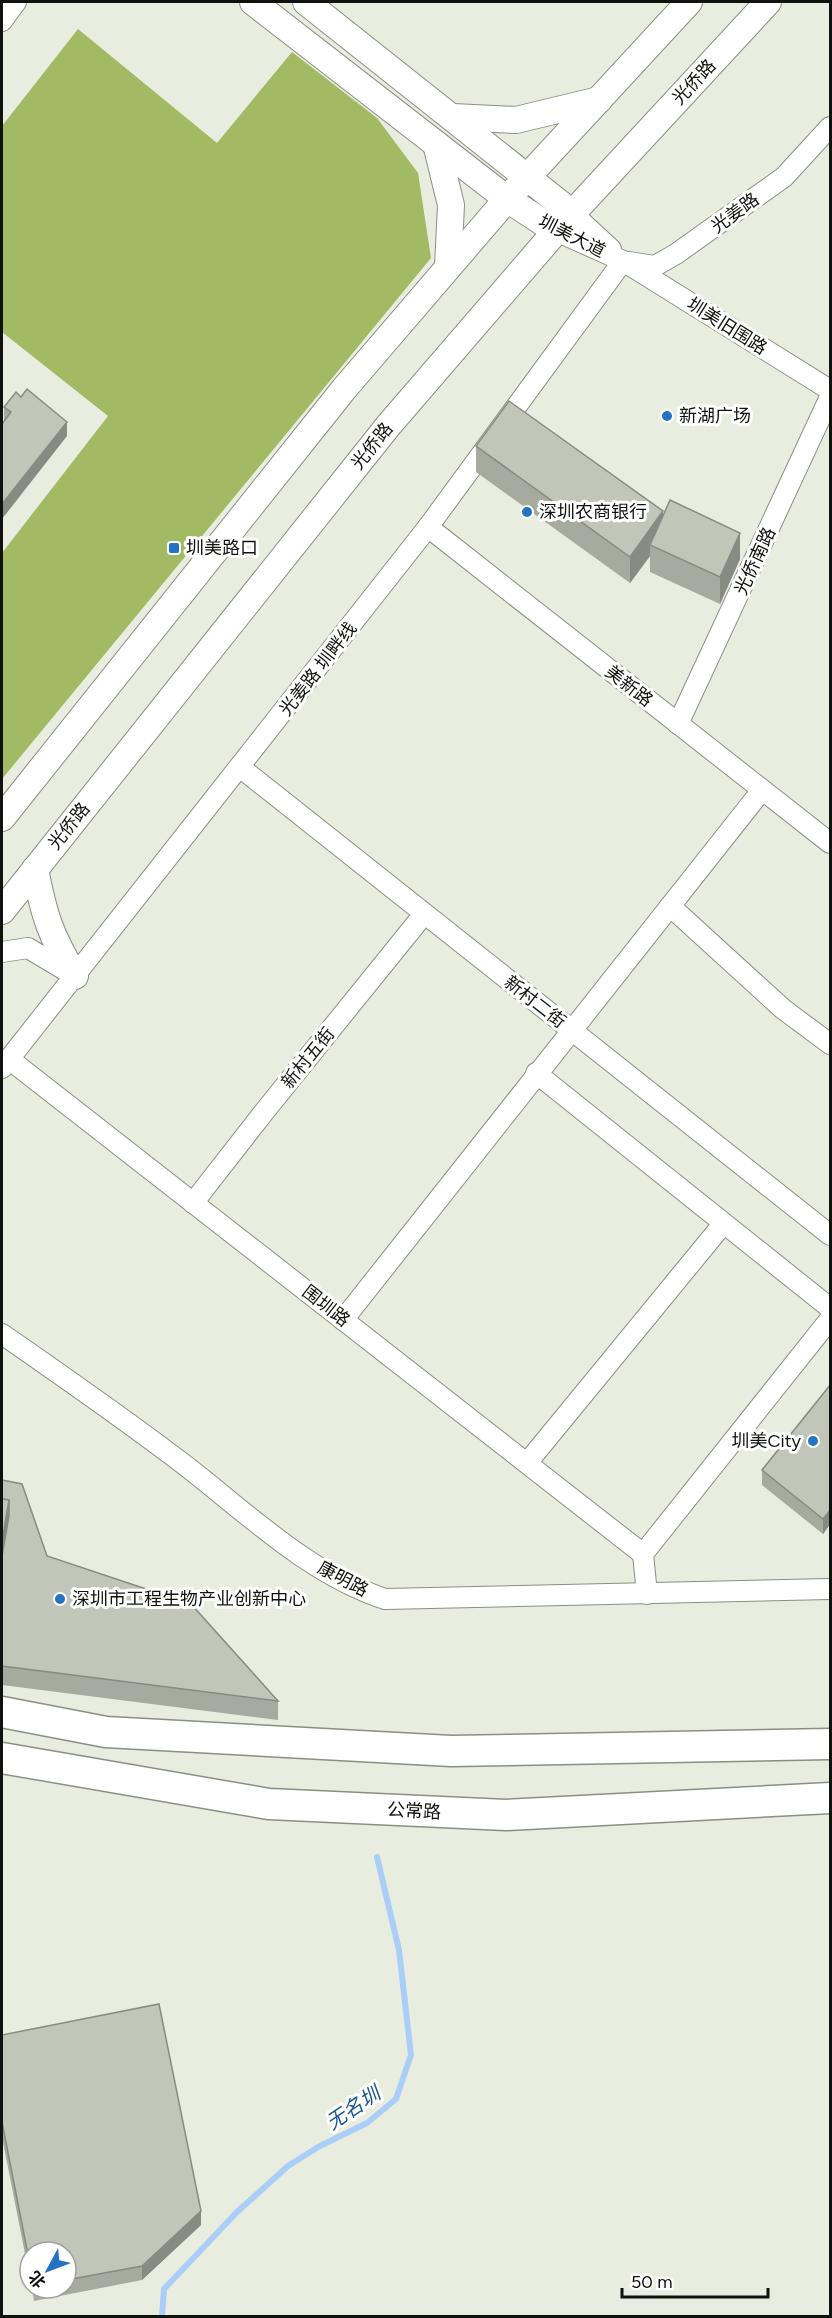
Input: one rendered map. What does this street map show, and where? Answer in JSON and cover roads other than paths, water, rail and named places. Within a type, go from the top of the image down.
[{"type":"highway","points":[[2,1712],[106,1732],[451,1751],[831,1744]]},
{"type":"highway","name":"公常路","points":[[2,1758],[269,1803],[483,1814],[506,1815],[831,1798]]},
{"type":"main road","name":"圳美大道","points":[[253,2],[507,199],[564,222]]},
{"type":"main road","name":"圳美大道","points":[[306,2],[453,117],[526,178],[564,222]]},
{"type":"main road","points":[[2,816],[344,389],[507,199],[689,2]]},
{"type":"main road","name":"光侨路","points":[[2,911],[388,426],[564,222],[768,2]]},
{"type":"main road","points":[[453,117],[516,120],[599,99]]},
{"type":"main road","points":[[436,144],[451,205],[448,266]]},
{"type":"main road","points":[[35,869],[45,919],[58,948],[75,976]]},
{"type":"street","points":[[2,21],[16,2]]},
{"type":"street","name":"光姜路","points":[[623,261],[655,266],[676,255],[784,177],[831,128]]},
{"type":"street","name":"圳美大道","points":[[564,222],[623,261]]},
{"type":"street","name":"圳美旧围路","points":[[623,261],[831,390]]},
{"type":"street","name":"光姜路 圳畔线","points":[[5,1064],[241,768],[428,527],[623,261]]},
{"type":"street","name":"光侨南路","points":[[678,724],[831,397]]},
{"type":"street","name":"美新路","points":[[428,527],[831,843]]},
{"type":"street","name":"新村二街","points":[[241,768],[831,1235]]},
{"type":"street","points":[[343,1320],[762,790]]},
{"type":"street","points":[[670,906],[783,1009],[831,1044]]},
{"type":"street","name":"新村五街","points":[[193,1203],[424,914]]},
{"type":"street","points":[[2,952],[28,948],[75,976]]},
{"type":"street","name":"围圳路","points":[[5,1064],[193,1203],[643,1554]]},
{"type":"street","points":[[536,1073],[831,1308]]},
{"type":"street","points":[[527,1463],[723,1224]]},
{"type":"street","points":[[647,1594],[643,1554],[831,1319]]},
{"type":"street","name":"康明路","points":[[2,1334],[122,1417],[318,1568],[354,1589],[385,1599],[831,1589]]},
{"type":"waterway","name":"无名圳","points":[[162,2316],[164,2289],[237,2212],[288,2166],[318,2147],[367,2123],[396,2099],[411,2055],[399,1950],[377,1857]]},
{"type":"place","name":"新湖广场","points":[[667,416]]},
{"type":"place","name":"深圳农商银行","points":[[527,512]]},
{"type":"place","name":"圳美路口","points":[[174,548]]},
{"type":"place","name":"圳美City","points":[[813,1441]]},
{"type":"place","name":"深圳市工程生物产业创新中心","points":[[60,1599]]}]
